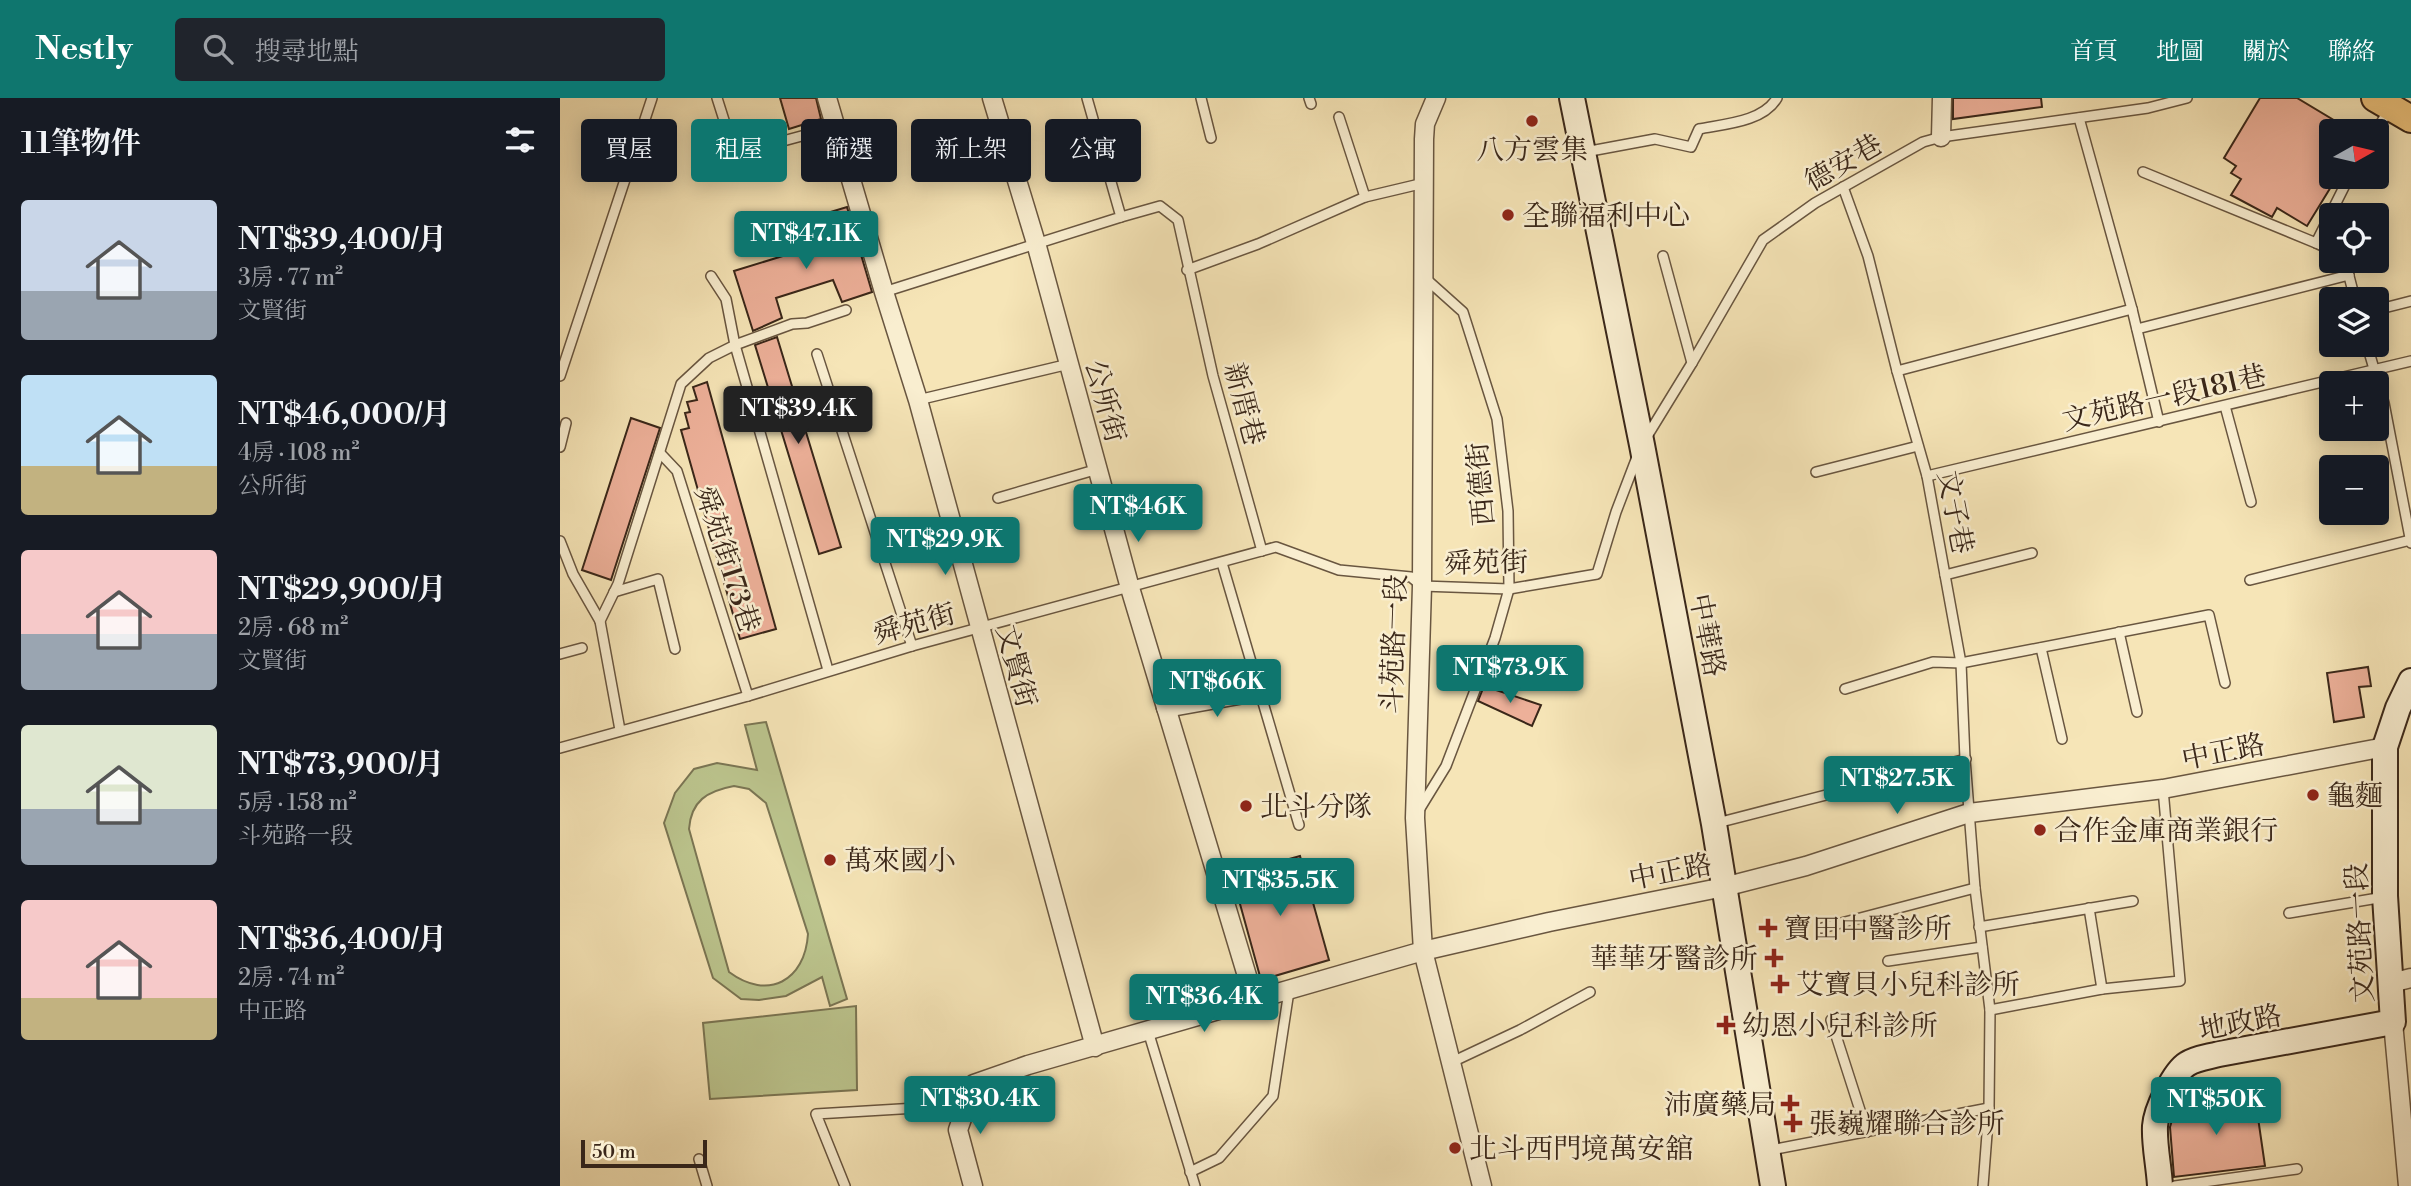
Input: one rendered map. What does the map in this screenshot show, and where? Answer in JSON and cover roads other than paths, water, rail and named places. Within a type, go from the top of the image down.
[{"type":"main road","name":"中華路","points":[[1572,98],[1714,824],[1773,1186]]},
{"type":"main road","name":"文苑路一段","points":[[2393,1022],[2401,980],[2385,897],[2385,747],[2398,708],[2411,681]]},
{"type":"main road","name":"地政路","points":[[2160,1186],[2155,1124],[2170,1086],[2185,1065],[2199,1058],[2393,1022]]},
{"type":"street","name":"文賢街","points":[[827,98],[833,119]]},
{"type":"street","name":"公所街","points":[[992,98],[1036,243],[1130,588],[1254,999]]},
{"type":"street","name":"斗苑路一段","points":[[1436,98],[1425,124],[1422,586],[1415,818],[1423,951],[1482,1186]]},
{"type":"street","points":[[1941,137],[1942,98]]},
{"type":"street","name":"文賢街","points":[[851,182],[918,400],[1095,1046]]},
{"type":"street","points":[[1166,708],[1261,691]]},
{"type":"street","name":"中正路","points":[[967,1105],[974,1084],[1028,1065],[1254,999],[1423,951],[1549,922],[1724,887],[1806,866],[1969,813],[2163,789],[2385,747]]},
{"type":"street","name":"文苑路一段","points":[[2393,1022],[2408,1186]]},
{"type":"street","points":[[967,1105],[958,1129],[973,1186]]},
{"type":"lane","points":[[560,376],[652,98]]},
{"type":"lane","points":[[717,98],[730,139],[761,147],[801,136]]},
{"type":"lane","points":[[884,292],[1121,217],[1087,98]]},
{"type":"lane","points":[[1201,98],[1212,138]]},
{"type":"lane","points":[[1584,152],[1655,139],[1691,147],[1699,129],[1748,119],[1773,106],[1777,98]]},
{"type":"lane","name":"德安巷","points":[[1642,445],[1763,240],[1815,203],[1923,142],[1941,137],[2148,108],[2187,98]]},
{"type":"lane","points":[[1339,117],[1365,197]]},
{"type":"lane","points":[[2079,118],[2132,309],[2159,422]]},
{"type":"lane","points":[[2143,172],[2319,244]]},
{"type":"lane","points":[[1187,270],[1258,244],[1365,197],[1424,183]]},
{"type":"lane","name":"文子巷","points":[[1843,187],[1868,256],[1927,476],[1961,663],[1975,888],[1990,1010],[1989,1108],[1983,1186]]},
{"type":"lane","points":[[2316,243],[2343,189]]},
{"type":"lane","name":"新厝巷","points":[[1121,217],[1160,206],[1178,220],[1187,270],[1213,376],[1262,551]]},
{"type":"lane","points":[[1663,256],[1692,363]]},
{"type":"lane","points":[[2137,329],[2349,275],[2352,287]]},
{"type":"lane","points":[[711,276],[726,299],[735,345],[828,670]]},
{"type":"lane","name":"西德街","points":[[1415,818],[1446,766],[1496,638],[1508,590],[1508,511],[1497,419],[1463,312],[1423,277]]},
{"type":"lane","points":[[2389,307],[2411,301]]},
{"type":"lane","points":[[1897,371],[2132,309]]},
{"type":"lane","points":[[600,621],[614,592],[681,384],[709,358],[735,345],[792,324],[807,323],[846,310]]},
{"type":"lane","points":[[817,354],[912,646]]},
{"type":"lane","name":"文苑路一段181巷","points":[[2378,371],[2411,362]]},
{"type":"lane","points":[[918,400],[1069,364]]},
{"type":"lane","name":"文苑路一段181巷","points":[[1927,476],[2319,385]]},
{"type":"lane","points":[[2225,406],[2251,502]]},
{"type":"lane","points":[[560,447],[566,423]]},
{"type":"lane","points":[[2250,580],[2411,542],[2389,429]]},
{"type":"lane","name":"舜苑街","points":[[560,748],[748,696],[912,646],[1222,564],[1276,547],[1339,570],[1411,577],[1422,586],[1508,590],[1597,574],[1616,512],[1642,445]]},
{"type":"lane","points":[[1816,472],[1918,446]]},
{"type":"lane","name":"舜苑街173巷","points":[[660,453],[677,471],[748,696]]},
{"type":"lane","points":[[999,499],[1098,469]]},
{"type":"lane","points":[[560,541],[573,574],[600,621],[620,730]]},
{"type":"lane","points":[[1945,575],[2032,552]]},
{"type":"lane","points":[[1222,564],[1299,825]]},
{"type":"lane","points":[[614,592],[658,579],[675,649]]},
{"type":"lane","points":[[1845,689],[1933,662],[1961,663],[2209,615],[2225,683]]},
{"type":"lane","points":[[2119,632],[2137,712]]},
{"type":"lane","points":[[2042,648],[2063,739]]},
{"type":"lane","points":[[560,654],[582,649]]},
{"type":"lane","points":[[1714,824],[1965,759]]},
{"type":"lane","points":[[1990,1010],[2102,989],[2180,981],[2163,789]]},
{"type":"lane","points":[[1822,928],[1975,888]]},
{"type":"lane","points":[[2289,913],[2385,897]]},
{"type":"lane","points":[[1979,927],[2133,901]]},
{"type":"lane","points":[[2088,908],[2102,989]]},
{"type":"lane","points":[[1888,961],[1982,947]]},
{"type":"lane","points":[[1190,1172],[1219,1158],[1273,1096],[1289,991]]},
{"type":"lane","points":[[1452,1062],[1520,1031],[1590,992]]},
{"type":"lane","points":[[1831,1020],[1867,1132]]},
{"type":"lane","points":[[1148,1031],[1195,1186]]},
{"type":"lane","points":[[845,1186],[816,1114],[967,1105]]},
{"type":"lane","points":[[1768,1151],[1989,1108]]},
{"type":"lane","points":[[699,1160],[707,1186]]},
{"type":"lane","points":[[2175,1186],[2297,1169]]},
{"type":"place","name":"八方雲集","points":[[1532,121]]},
{"type":"place","name":"全聯福利中心","points":[[1508,215]]},
{"type":"place","name":"龜麵","points":[[2313,795]]},
{"type":"place","name":"北斗分隊","points":[[1246,806]]},
{"type":"place","name":"合作金庫商業銀行","points":[[2040,830]]},
{"type":"place","name":"萬來國小","points":[[830,860]]},
{"type":"place","name":"寶田中醫診所","points":[[1768,928]]},
{"type":"place","name":"華華牙醫診所","points":[[1774,958]]},
{"type":"place","name":"艾寶貝小兒科診所","points":[[1780,984]]},
{"type":"place","name":"幼恩小兒科診所","points":[[1726,1025]]},
{"type":"place","name":"沛廣藥局","points":[[1790,1104]]},
{"type":"place","name":"張巍耀聯合診所","points":[[1793,1123]]},
{"type":"place","name":"北斗西門境萬安舘","points":[[1455,1148]]}]
